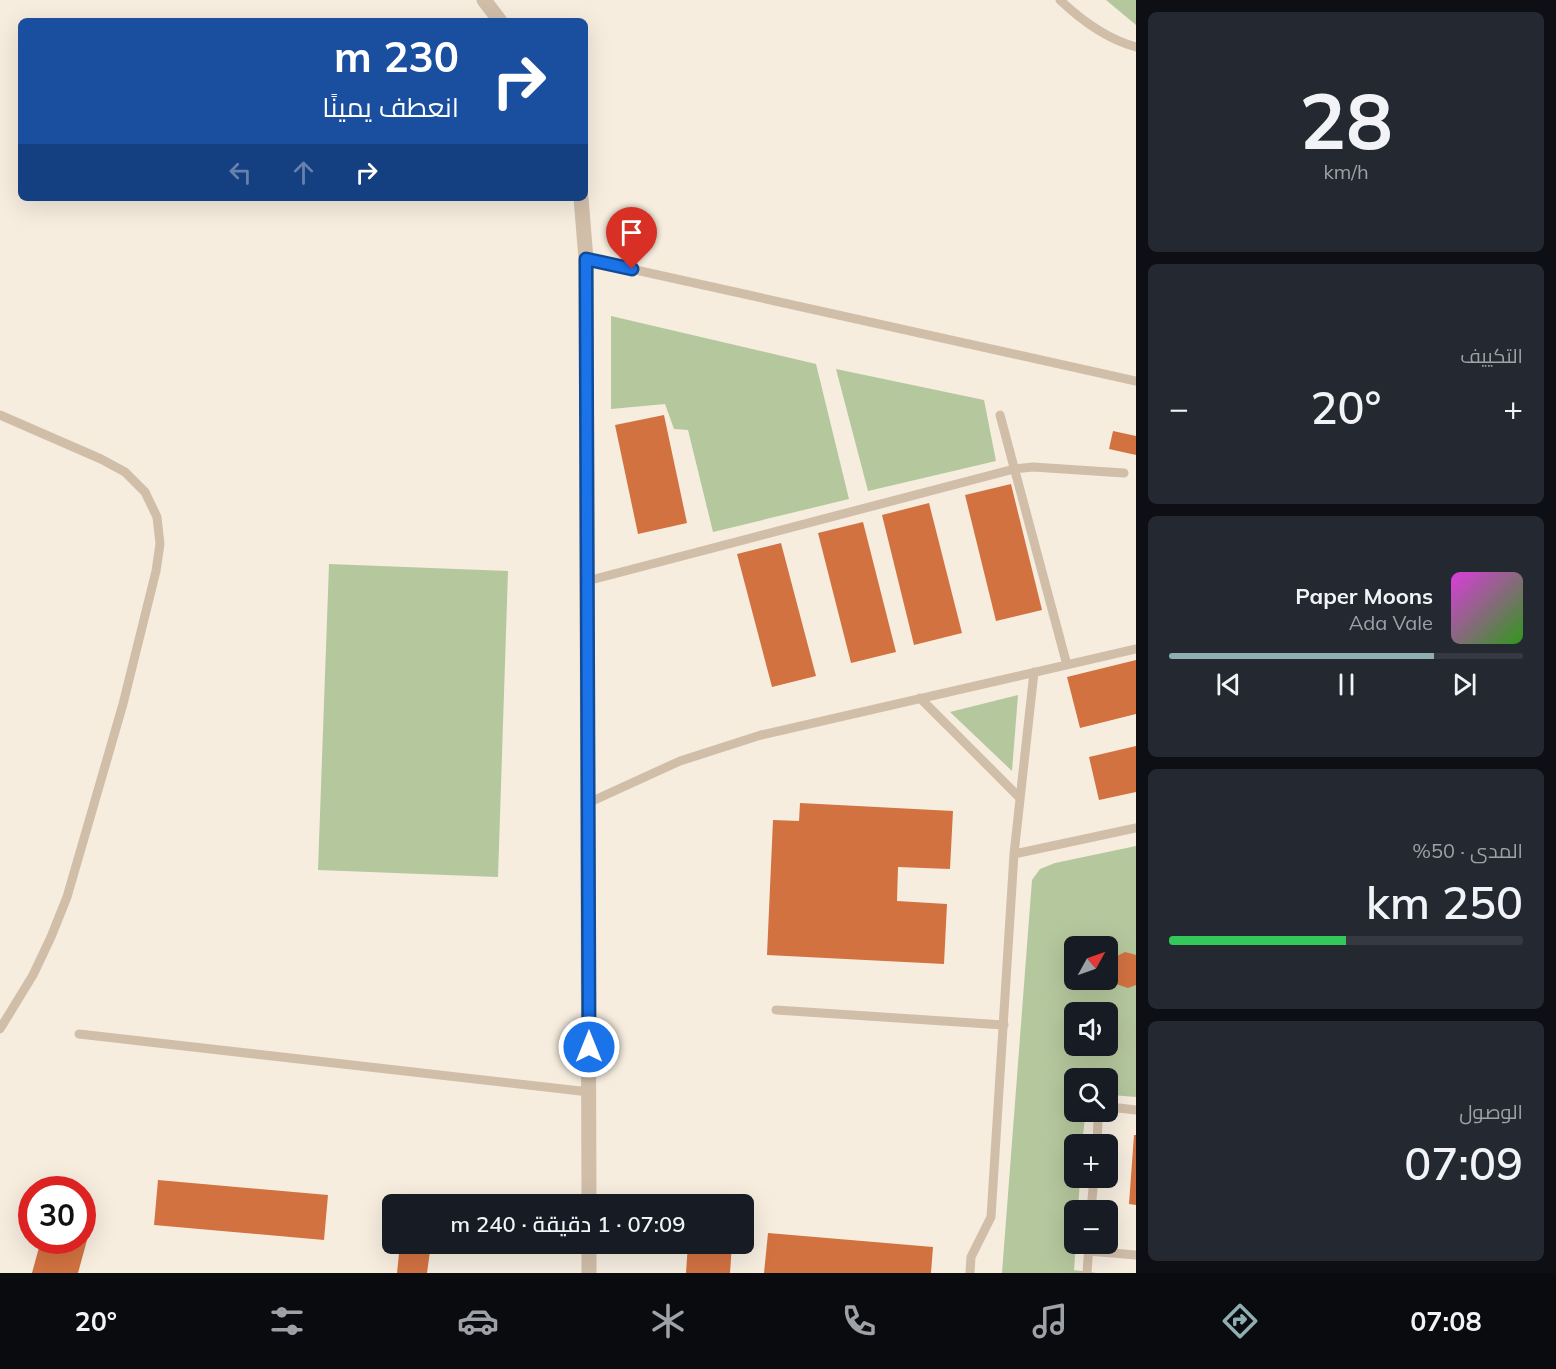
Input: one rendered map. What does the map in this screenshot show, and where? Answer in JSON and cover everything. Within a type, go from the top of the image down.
[{"type":"street","points":[[491,2],[499,18]]},
{"type":"street","points":[[581,201],[586,259],[589,1194]]},
{"type":"street","points":[[589,1254],[589,1273]]},
{"type":"lane","points":[[1060,0],[1077,16],[1104,34],[1136,47]]},
{"type":"lane","points":[[586,259],[1136,381]]},
{"type":"lane","points":[[0,415],[101,459],[125,472],[145,492],[157,517],[160,544],[156,571],[123,704],[67,897],[33,975],[0,1029]]},
{"type":"lane","points":[[1000,415],[1067,665]]},
{"type":"lane","points":[[587,581],[1014,469],[1033,467],[1124,473]]},
{"type":"lane","points":[[588,804],[680,761],[761,735],[1136,649]]},
{"type":"lane","points":[[970,1273],[971,1257],[991,1217],[1014,854],[1034,672]]},
{"type":"lane","points":[[920,698],[1020,798]]},
{"type":"lane","points":[[1014,854],[1136,828]]},
{"type":"lane","points":[[776,1010],[1004,1025]]},
{"type":"lane","points":[[79,1034],[589,1092]]},
{"type":"lane","points":[[1118,1108],[1136,1110]]},
{"type":"lane","points":[[1118,1252],[1136,1255]]},
{"type":"lane","points":[[1087,1273],[1088,1254]]},
{"type":"green space","points":[[1106,0],[1136,0],[1136,25]]},
{"type":"green space","points":[[611,316],[816,364],[849,499],[713,532],[688,430],[674,429],[665,404],[611,409]]},
{"type":"green space","points":[[836,369],[984,400],[996,461],[868,491]]},
{"type":"green space","points":[[329,564],[508,571],[498,877],[318,870]]},
{"type":"green space","points":[[1018,695],[1012,771],[950,712]]},
{"type":"green space","points":[[1136,846],[1136,1097],[1118,1096],[1118,1068],[1064,1068],[1064,1122],[1085,1122],[1083,1134],[1064,1134],[1064,1188],[1079,1188],[1079,1200],[1064,1200],[1064,1254],[1075,1254],[1074,1270],[1097,1273],[1002,1273],[1032,880],[1040,869],[1055,863]]},
{"type":"building","points":[[664,415],[687,523],[638,534],[615,425]]},
{"type":"building","points":[[1113,431],[1136,436],[1136,455],[1109,449]]},
{"type":"building","points":[[1011,484],[1042,610],[996,621],[965,495]]},
{"type":"building","points":[[929,503],[962,633],[914,645],[882,515]]},
{"type":"building","points":[[863,522],[896,652],[851,663],[818,533]]},
{"type":"building","points":[[781,543],[816,676],[772,687],[737,554]]},
{"type":"building","points":[[1136,660],[1136,714],[1080,728],[1067,677]]},
{"type":"building","points":[[1136,746],[1136,792],[1099,800],[1089,757]]},
{"type":"building","points":[[800,803],[953,811],[950,869],[898,867],[897,901],[947,904],[944,964],[767,955],[773,820],[799,821]]},
{"type":"building","points":[[1125,952],[1136,955],[1136,985],[1128,988],[1118,985],[1118,956]]},
{"type":"building","points":[[1134,1135],[1136,1135],[1136,1205],[1129,1204]]},
{"type":"building","points":[[158,1180],[328,1195],[324,1240],[154,1225]]},
{"type":"building","points":[[768,1233],[933,1247],[931,1273],[764,1273]]},
{"type":"building","points":[[37,1254],[83,1254],[78,1273],[32,1273]]},
{"type":"building","points":[[399,1254],[430,1254],[427,1273],[397,1273]]},
{"type":"building","points":[[687,1254],[731,1254],[730,1273],[686,1273]]},
{"type":"route","points":[[589,1047],[586,259],[632,269]]}]
